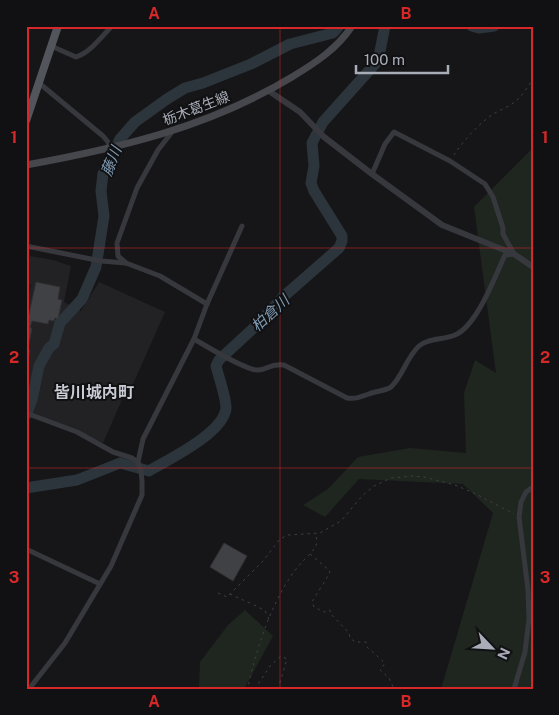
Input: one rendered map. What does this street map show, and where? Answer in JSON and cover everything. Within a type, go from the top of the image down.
[{"type":"main road","points":[[26,121],[58,26]]},
{"type":"main road","name":"栃木葛生線","points":[[26,165],[111,148],[172,132],[250,101],[325,56],[337,46],[352,26]]},
{"type":"street","points":[[51,46],[76,57],[91,48],[112,26]]},
{"type":"street","points":[[39,84],[103,136],[111,148]]},
{"type":"street","points":[[269,91],[300,112],[324,136],[372,174],[442,225],[514,254],[533,266]]},
{"type":"street","points":[[126,263],[118,256],[117,249],[123,225],[137,188],[158,150],[172,132]]},
{"type":"street","points":[[372,174],[386,144],[394,132],[450,161],[489,189],[499,213],[503,234],[514,254]]},
{"type":"street","points":[[29,689],[65,643],[111,566],[142,495],[141,470],[138,462],[144,439],[194,339],[207,304],[242,226]]},
{"type":"street","points":[[26,246],[98,260],[126,263],[160,276],[207,304]]},
{"type":"street","points":[[194,339],[228,358],[258,370],[275,364],[284,365],[347,398],[357,399],[390,388],[398,378],[407,360],[424,342],[455,335],[469,324],[491,287],[504,255],[514,254]]},
{"type":"street","points":[[26,413],[77,432],[113,452],[138,462]]},
{"type":"street","points":[[514,689],[525,652],[529,619],[528,590],[520,517],[521,502],[526,492],[533,487]]},
{"type":"street","points":[[26,549],[100,584]]},
{"type":"path","points":[[450,161],[466,139],[495,113],[515,102],[533,79]]},
{"type":"path","points":[[218,593],[227,597],[263,561],[280,539],[288,535],[320,533],[341,521],[362,496],[382,481],[402,477],[424,477],[455,485],[520,517]]},
{"type":"path","points":[[251,689],[248,687],[250,676],[269,620],[292,574],[316,548],[317,539],[314,534]]},
{"type":"path","points":[[310,554],[330,571],[312,602],[314,607],[324,612],[330,610],[330,613],[349,633],[350,638],[355,642],[366,642],[367,647],[385,663],[380,670],[389,678],[394,689]]},
{"type":"path","points":[[230,594],[252,606],[261,608],[265,611],[269,620]]},
{"type":"path","points":[[255,689],[270,666],[280,656],[287,659],[278,689]]},
{"type":"shaded area","points":[[533,148],[533,689],[441,689],[493,513],[463,484],[359,479],[325,517],[303,505],[328,489],[358,457],[410,448],[466,453],[464,393],[475,360],[496,373],[474,207]]},
{"type":"shaded area","points":[[30,256],[53,260],[71,266],[64,302],[81,311],[99,282],[165,312],[133,384],[124,395],[103,443],[26,412],[26,306],[31,285],[26,284],[26,268]]},
{"type":"shaded area","points":[[245,610],[273,636],[244,689],[199,689],[200,662],[228,625]]},
{"type":"building","points":[[36,282],[60,287],[58,299],[62,300],[58,319],[55,318],[54,321],[49,320],[48,324],[32,321],[27,367],[26,327]]},
{"type":"building","points":[[224,543],[247,556],[233,581],[210,567]]},
{"type":"waterway","name":"藤川","points":[[26,415],[32,400],[39,366],[49,348],[54,344],[60,323],[82,299],[96,267],[104,216],[101,191],[103,174],[120,139],[135,122],[185,88],[251,64],[290,44],[333,33],[339,26]]},
{"type":"waterway","name":"柏倉川","points":[[26,488],[77,480],[120,463],[149,471],[182,452],[216,427],[223,417],[226,408],[224,393],[216,366],[219,360],[259,323],[283,297],[339,248],[342,241],[342,236],[311,183],[314,166],[312,143],[323,122],[375,64],[379,56],[385,26]]},
{"type":"waterway","name":"柏倉川","points":[[472,26],[479,28],[494,26]]},
{"type":"district","name":"皆川城内町","points":[[94,392]]}]
